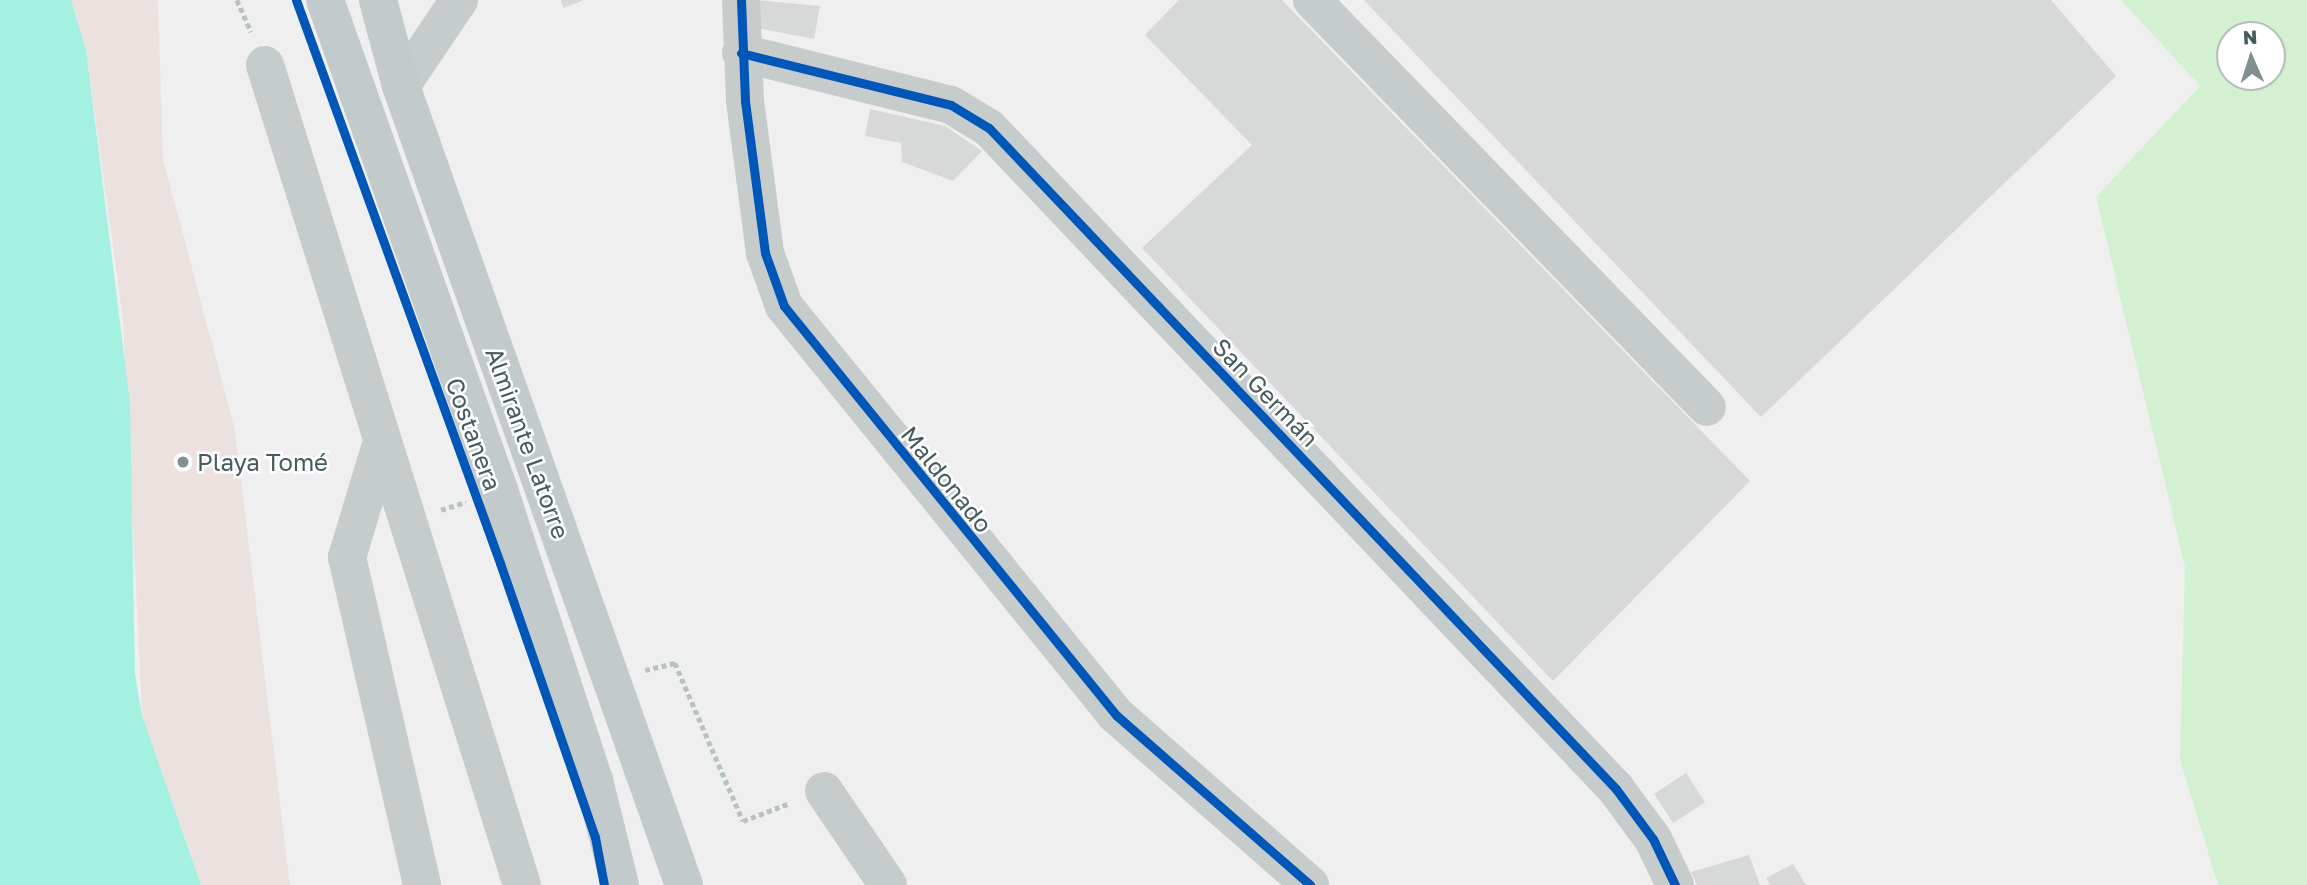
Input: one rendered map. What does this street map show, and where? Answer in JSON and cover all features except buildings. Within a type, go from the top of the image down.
[{"type":"main road","name":"Almirante Latorre","points":[[325,0],[499,490],[594,780],[620,885]]},
{"type":"main road","points":[[366,0],[401,86]]},
{"type":"main road","name":"Almirante Latorre","points":[[378,0],[401,86],[684,885]]},
{"type":"street","points":[[401,86],[424,44],[459,0]]},
{"type":"street","name":"Maldonado","points":[[741,0],[741,54],[765,253],[795,323],[1116,715],[1310,885]]},
{"type":"street","points":[[1312,0],[1707,407]]},
{"type":"street","name":"San Germán","points":[[741,54],[951,105],[989,128],[1616,789],[1653,839],[1675,885]]},
{"type":"street","points":[[265,65],[380,448],[522,885]]},
{"type":"street","points":[[380,448],[347,557],[422,885]]},
{"type":"street","points":[[814,795],[888,885]]},
{"type":"path","points":[[676,663],[743,821],[814,795]]},
{"type":"shaded area","points":[[0,0],[71,0],[86,49],[130,403],[135,674],[142,715],[201,885],[0,885]]},
{"type":"shaded area","points":[[2121,0],[2307,0],[2307,885],[2218,885],[2180,760],[2185,566],[2096,197],[2200,86]]},
{"type":"sand","name":"Playa Tomé","points":[[71,0],[158,0],[163,159],[235,430],[290,885],[201,885],[142,715],[123,320],[86,49]]},
{"type":"cycle path","name":"Costanera","points":[[296,0],[500,563],[595,837],[604,885]]},
{"type":"cycle path","points":[[741,0],[745,101],[765,253],[784,306],[1116,715],[1310,885]]},
{"type":"cycle path","points":[[741,53],[951,105],[989,128],[1616,789],[1653,839],[1675,885]]},
{"type":"place","name":"Playa Tomé","points":[[183,462]]}]
